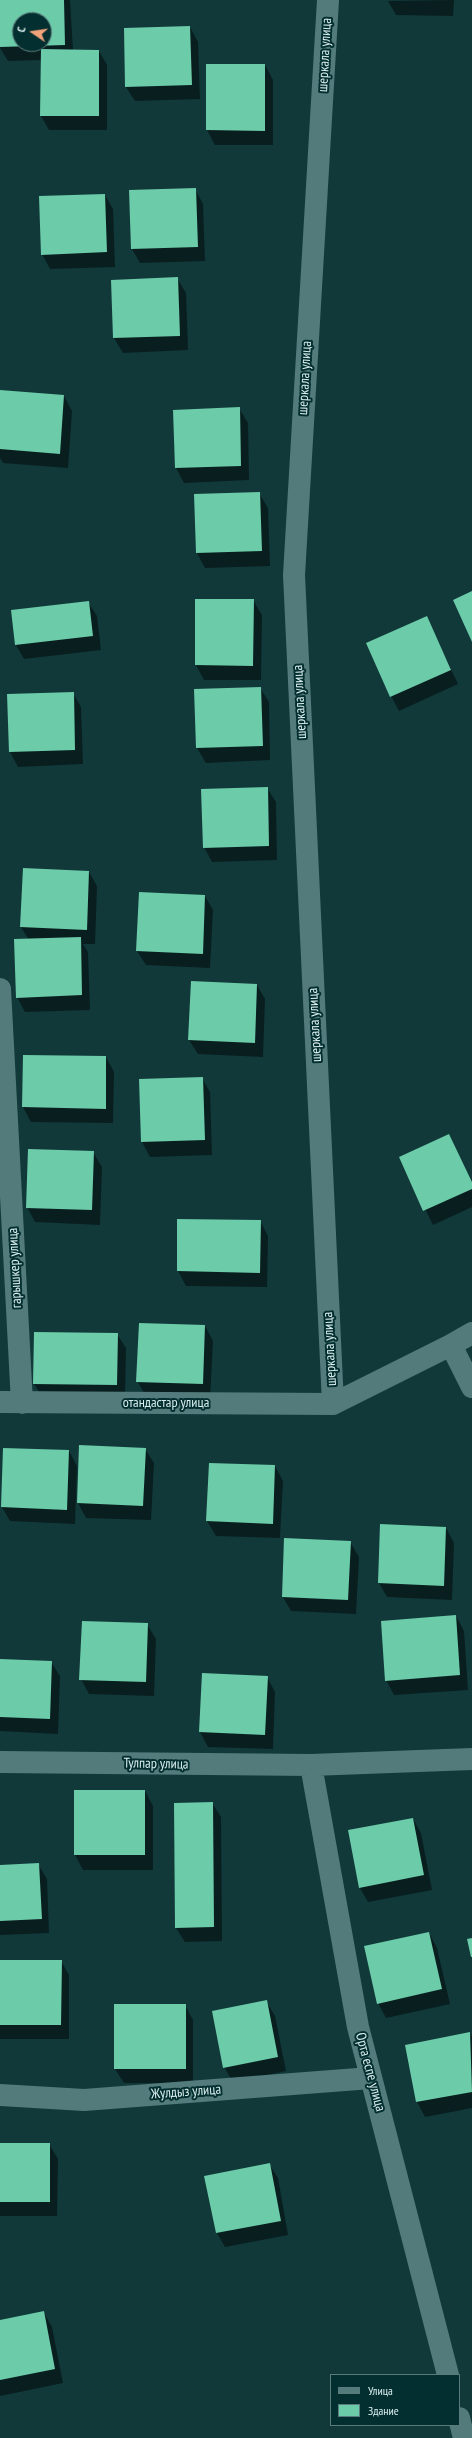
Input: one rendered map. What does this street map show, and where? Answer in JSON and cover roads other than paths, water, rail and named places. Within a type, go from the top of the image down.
[{"type":"street","name":"шеркала улица","points":[[328,0],[294,575],[333,1404]]},
{"type":"street","name":"гарышкер улица","points":[[0,989],[22,1402]]},
{"type":"street","points":[[333,1404],[472,1333]]},
{"type":"street","points":[[451,1345],[472,1387]]},
{"type":"street","name":"отандастар улица","points":[[0,1402],[333,1404]]},
{"type":"street","name":"Тулпар улица","points":[[0,1762],[311,1765],[472,1759]]},
{"type":"street","name":"Орта еспе улица","points":[[311,1765],[358,2028],[448,2374]]},
{"type":"street","name":"Жулдыз улица","points":[[0,2095],[84,2100],[371,2078]]},
{"type":"street","points":[[460,2422],[464,2438]]}]
